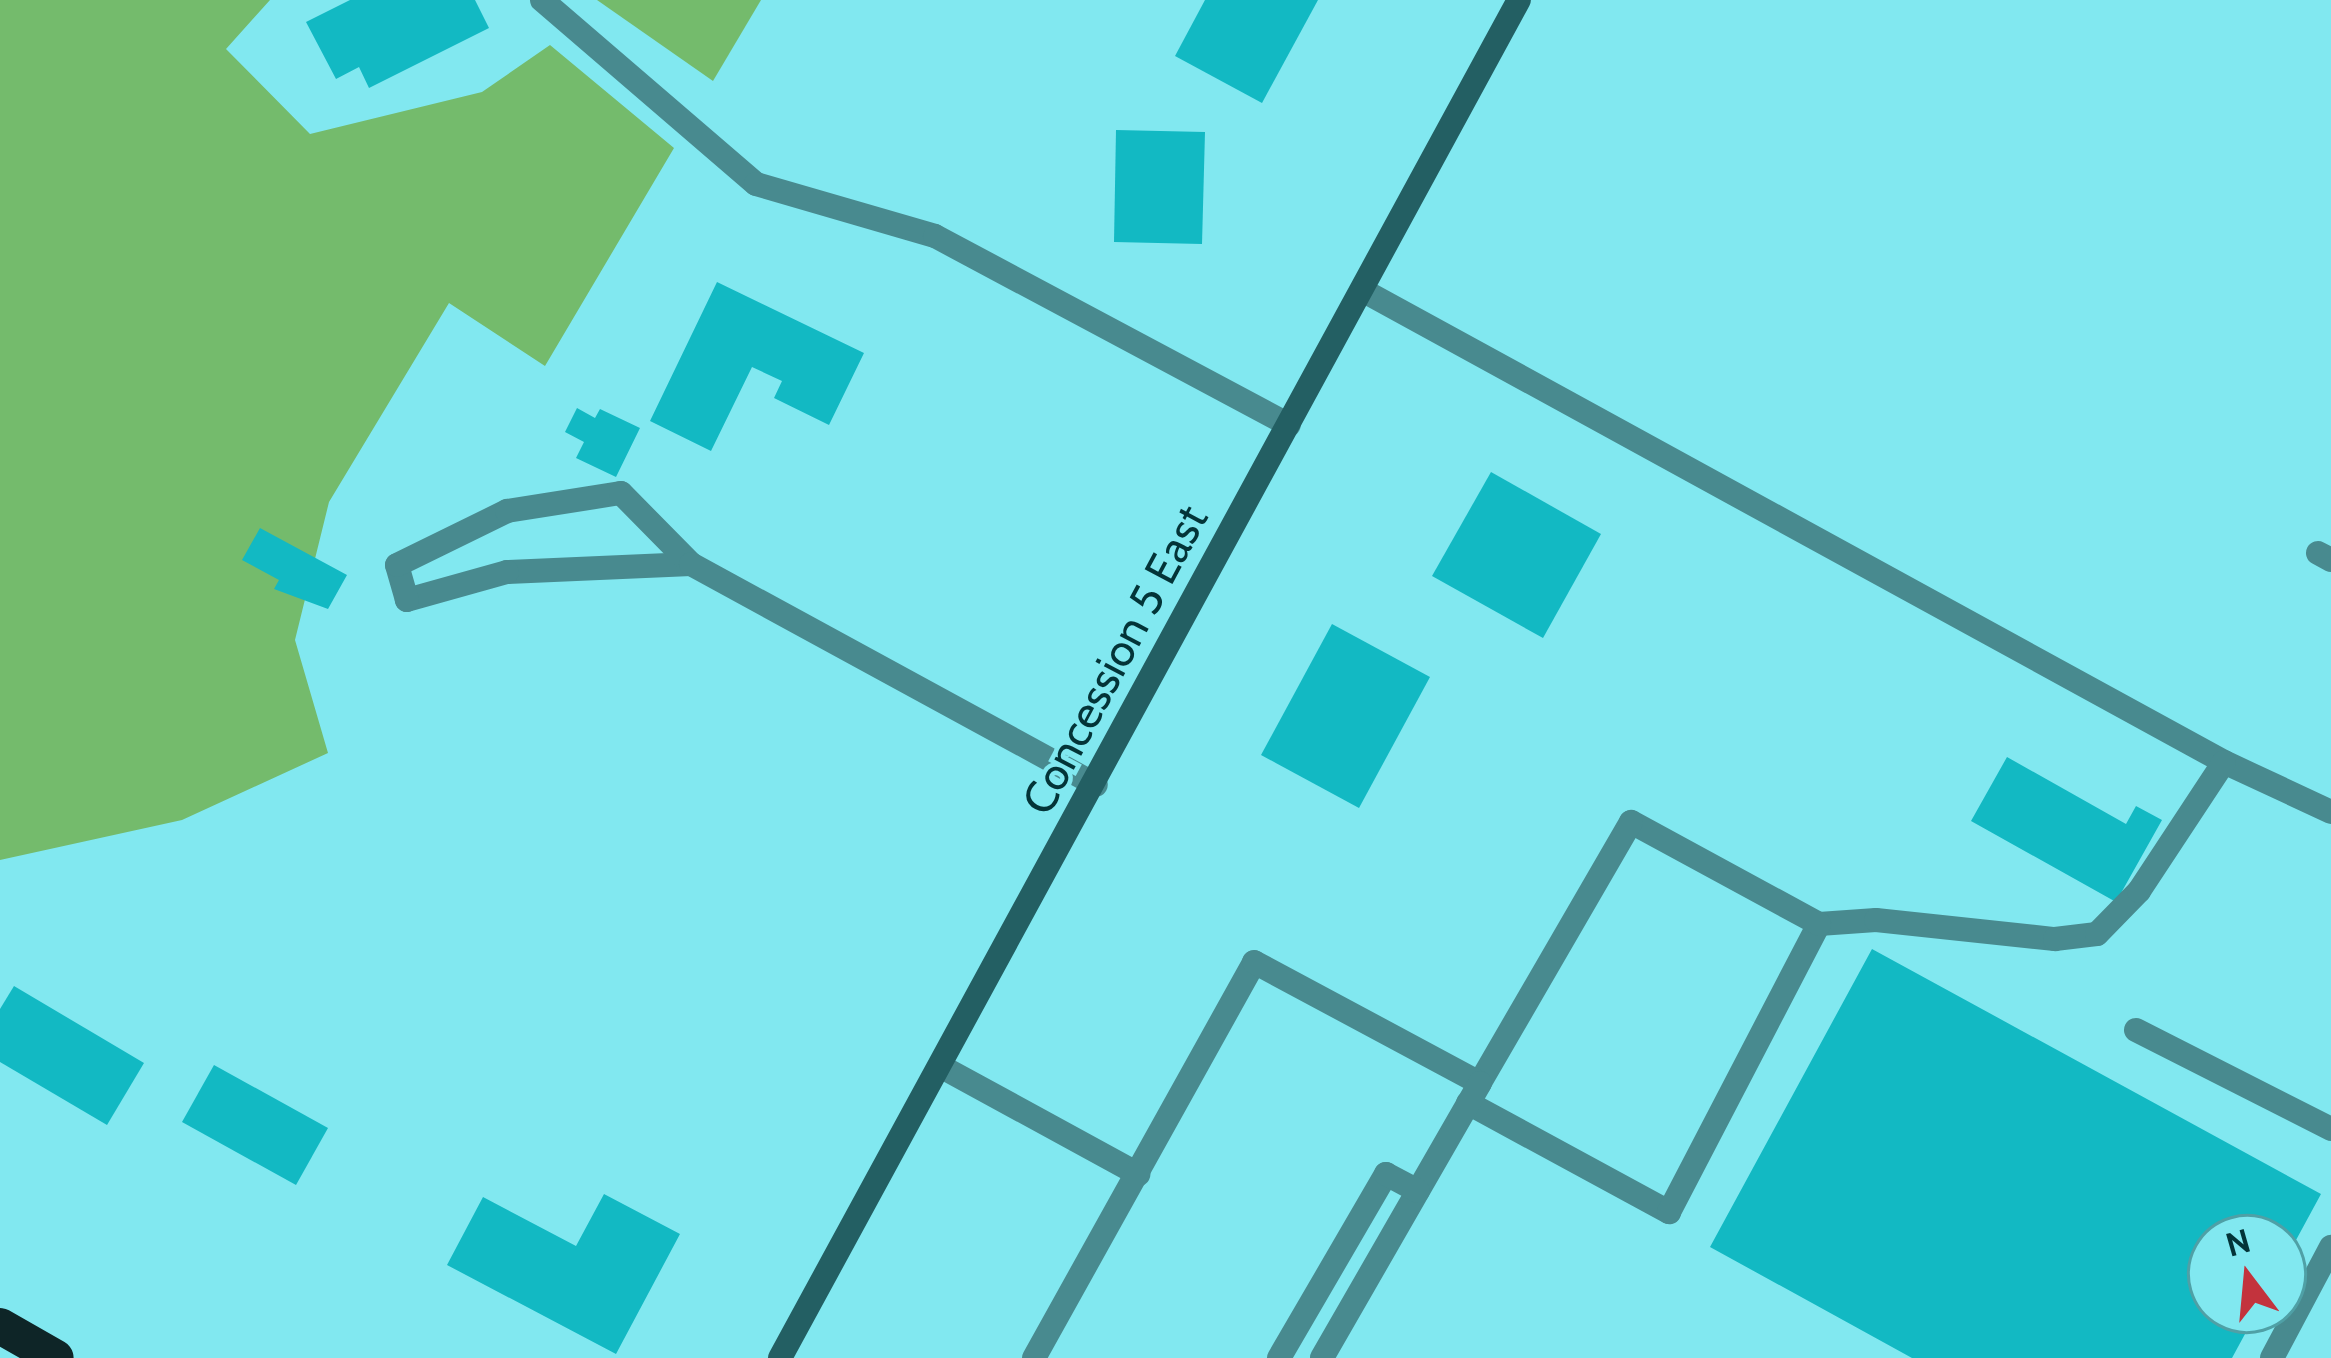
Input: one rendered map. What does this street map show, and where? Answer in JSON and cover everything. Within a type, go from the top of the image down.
[{"type":"highway","points":[[0,1326],[56,1358]]},
{"type":"street","name":"Concession 5 East","points":[[780,1358],[1519,0]]},
{"type":"lane","points":[[542,0],[756,184],[935,236],[1289,425]]},
{"type":"lane","points":[[1362,290],[2224,762],[2331,812]]},
{"type":"lane","points":[[691,564],[507,572],[407,600],[397,565],[507,511],[621,493],[691,564],[1096,784]]},
{"type":"lane","points":[[1322,1358],[1631,822],[1819,924],[1876,920],[2055,939],[2097,934],[2140,891],[2224,762]]},
{"type":"lane","points":[[1034,1358],[1255,962],[1669,1212],[1819,924]]},
{"type":"lane","points":[[2136,1030],[2331,1129]]},
{"type":"lane","points":[[940,1066],[1138,1174]]},
{"type":"lane","points":[[1279,1358],[1386,1174],[1418,1191]]},
{"type":"lane","points":[[2272,1358],[2331,1247]]},
{"type":"green space","points":[[0,0],[270,0],[226,49],[310,134],[482,92],[550,45],[674,148],[545,366],[449,303],[329,502],[295,640],[328,753],[182,820],[0,860]]},
{"type":"green space","points":[[597,0],[761,0],[713,81]]},
{"type":"building","points":[[350,0],[475,0],[489,28],[369,88],[359,67],[336,79],[306,22]]},
{"type":"building","points":[[1205,0],[1318,0],[1262,103],[1175,56]]},
{"type":"building","points":[[1116,130],[1205,132],[1202,244],[1114,242]]},
{"type":"building","points":[[717,282],[864,353],[829,425],[774,398],[782,381],[752,367],[711,451],[650,421]]},
{"type":"building","points":[[577,408],[595,418],[600,409],[640,428],[616,477],[576,458],[584,442],[565,432]]},
{"type":"building","points":[[1491,472],[1601,534],[1543,638],[1432,576]]},
{"type":"building","points":[[260,528],[347,575],[328,609],[274,589],[279,580],[242,560]]},
{"type":"building","points":[[1332,624],[1430,677],[1359,808],[1261,755]]},
{"type":"building","points":[[2007,757],[2126,824],[2136,806],[2162,820],[2116,902],[1971,821]]},
{"type":"building","points":[[1872,949],[2321,1194],[2307,1220],[2307,1214],[2187,1214],[2187,1334],[2245,1334],[2232,1358],[1912,1358],[1710,1247]]},
{"type":"building","points":[[14,986],[144,1063],[107,1125],[0,1062],[0,1009]]},
{"type":"building","points":[[214,1065],[328,1128],[296,1185],[182,1122]]},
{"type":"building","points":[[604,1194],[680,1234],[616,1354],[447,1265],[483,1197],[576,1246]]}]
